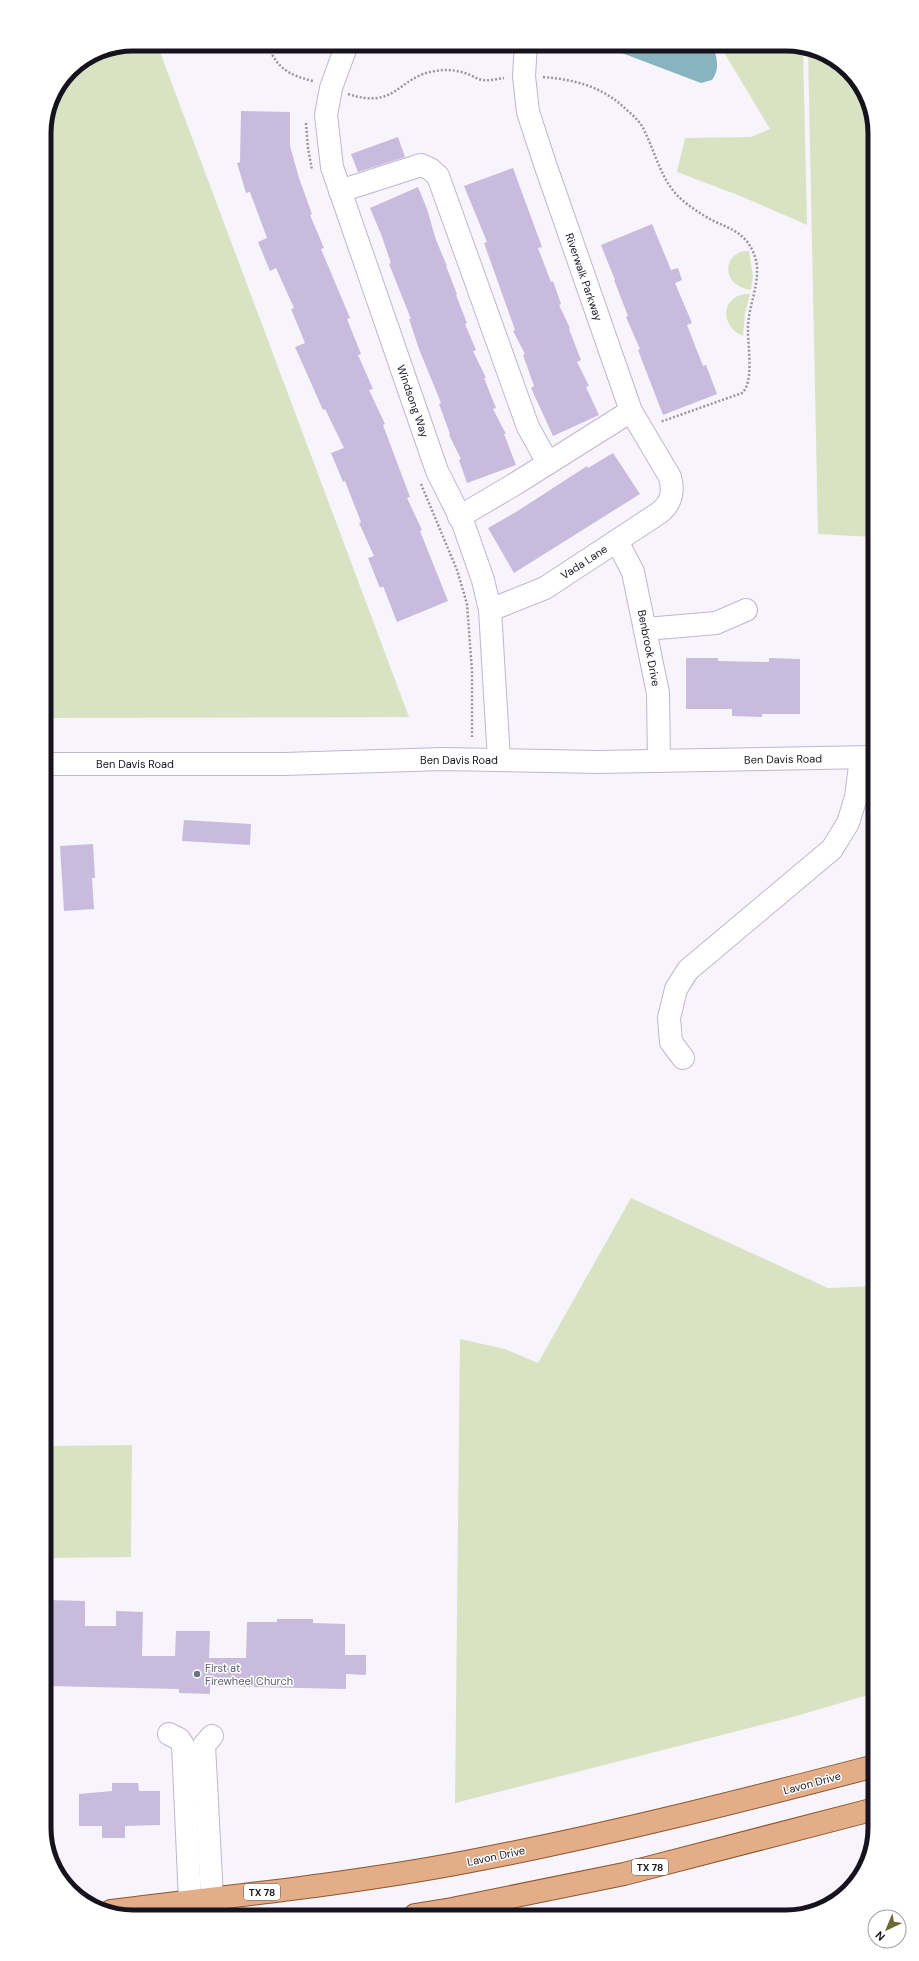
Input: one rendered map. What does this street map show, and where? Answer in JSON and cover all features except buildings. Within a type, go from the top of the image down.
[{"type":"main road","name":"Lavon Drive","points":[[152,1910],[210,1907],[330,1884],[472,1861],[628,1827],[780,1791],[868,1768]]},
{"type":"main road","name":"TX 78","points":[[452,1910],[624,1874],[868,1812]]},
{"type":"street","name":"Windsong Way","points":[[344,51],[331,88],[326,115],[332,167],[437,471],[460,517],[483,580],[490,610],[499,760]]},
{"type":"street","name":"Riverwalk Parkway","points":[[526,51],[524,76],[528,112],[631,411],[670,477],[672,487],[671,501]]},
{"type":"street","points":[[340,191],[421,165],[430,169],[438,176],[528,427],[548,463]]},
{"type":"street","points":[[460,517],[631,411]]},
{"type":"street","name":"Vada Lane","points":[[490,610],[545,588],[659,513],[671,501]]},
{"type":"street","name":"Benbrook Drive","points":[[617,541],[633,572],[646,629],[658,693],[659,761]]},
{"type":"street","points":[[646,629],[716,623],[746,610]]},
{"type":"street","points":[[683,1058],[672,1042],[670,1030],[669,1018],[676,989],[688,970],[764,905],[832,850],[848,823],[866,757]]},
{"type":"street","name":"Ben Davis Road","points":[[51,764],[284,764],[443,759],[659,761],[866,757]]},
{"type":"street","points":[[169,1734],[179,1739],[183,1745],[193,1909]]},
{"type":"street","points":[[210,1907],[204,1746],[212,1736]]},
{"type":"path","points":[[270,51],[283,70],[302,79],[313,81]]},
{"type":"path","points":[[344,92],[359,97],[381,98],[394,92],[422,74],[436,70],[454,70],[482,80],[504,78]]},
{"type":"path","points":[[537,76],[577,82],[601,90],[616,100],[635,118],[645,131],[667,182],[679,198],[699,212],[728,226],[742,237],[750,245],[755,258],[757,271],[747,329],[749,378],[747,389],[742,393],[658,422]]},
{"type":"green space","points":[[160,51],[409,717],[51,718],[51,127],[57,101],[65,87],[79,71],[101,57],[122,52]]},
{"type":"green space","points":[[723,51],[792,51],[803,53],[807,225],[743,197],[677,172],[685,138],[751,137],[770,129]]},
{"type":"green space","points":[[808,54],[818,57],[836,68],[851,83],[864,106],[868,133],[868,537],[818,534]]},
{"type":"green space","points":[[749,251],[753,276],[751,290],[741,287],[734,282],[729,276],[728,269],[734,256],[740,252]]},
{"type":"green space","points":[[744,294],[750,294],[745,314],[743,336],[730,326],[726,314],[727,307],[731,301]]},
{"type":"green space","points":[[631,1198],[828,1288],[868,1286],[868,1695],[789,1718],[455,1803],[460,1339],[505,1349],[538,1363]]},
{"type":"green space","points":[[132,1445],[131,1557],[51,1558],[51,1446]]},
{"type":"water","points":[[616,51],[714,51],[717,62],[715,76],[712,80],[701,83]]},
{"type":"place","name":"First at Firewheel Church","points":[[197,1674]]}]
